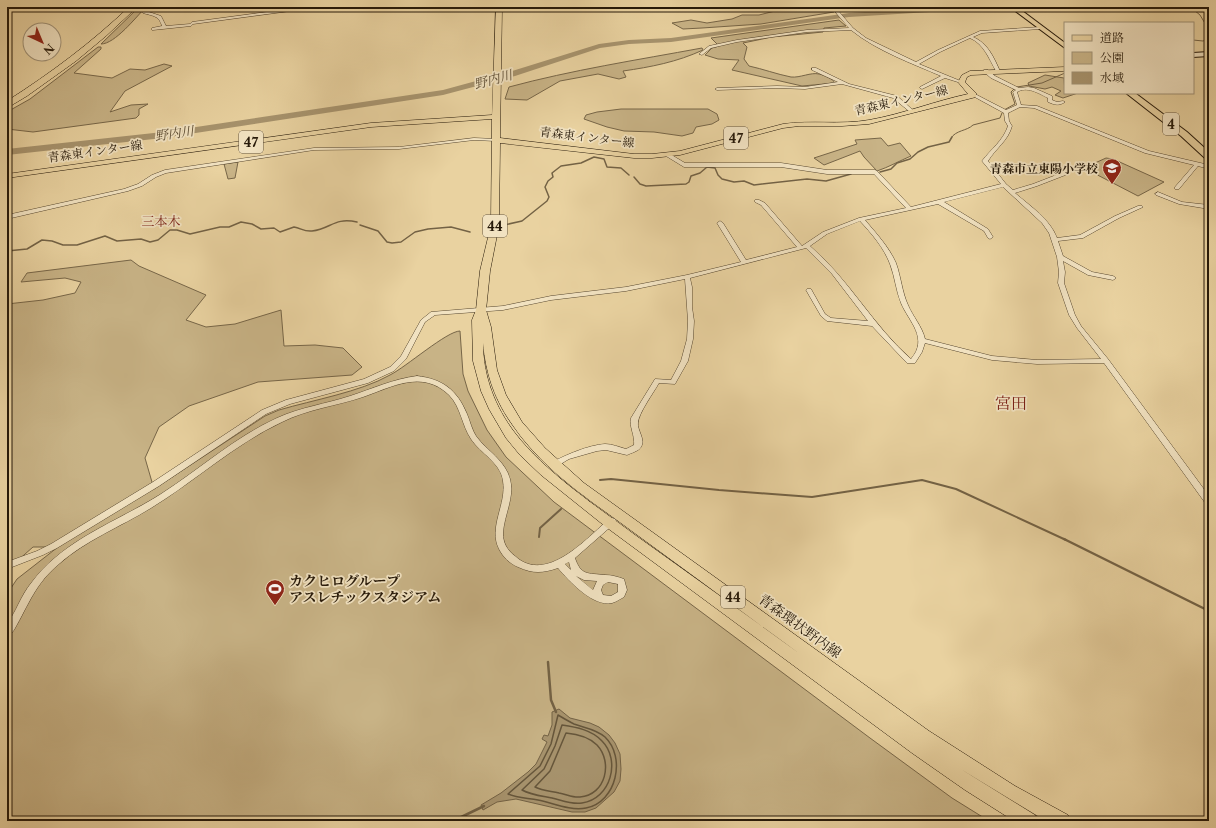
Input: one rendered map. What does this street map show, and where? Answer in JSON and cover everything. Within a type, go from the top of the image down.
[{"type":"highway","points":[[7,105],[73,60],[97,41],[133,7]]},
{"type":"highway","points":[[1012,7],[1030,15],[1064,39]]},
{"type":"highway","points":[[1020,10],[1040,28],[1064,45]]},
{"type":"highway","name":"4","points":[[1131,94],[1184,134],[1209,157]]},
{"type":"highway","name":"4","points":[[1140,94],[1209,149]]},
{"type":"main road","name":"44","points":[[496,140],[499,7]]},
{"type":"main road","points":[[1194,55],[1209,54]]},
{"type":"main road","name":"青森東インター線","points":[[496,140],[518,141],[634,156],[668,155],[783,126],[805,123],[857,124],[869,122],[973,95],[962,82],[966,74],[986,71],[1046,71],[1064,69]]},
{"type":"main road","name":"青森東インター線","points":[[7,176],[371,125],[496,118]]},
{"type":"main road","name":"青森環状野内線","points":[[496,140],[495,225],[485,271],[482,310],[477,320],[478,361],[486,391],[494,409],[510,435],[524,452],[545,472],[615,519],[802,655],[958,777],[1029,821]]},
{"type":"main road","name":"青森環状野内線","points":[[482,310],[486,320],[490,363],[494,379],[502,400],[513,418],[524,433],[554,465],[615,519]]},
{"type":"main road","name":"青森環状野内線","points":[[802,655],[977,772],[1036,808],[1062,821]]},
{"type":"street","points":[[148,7],[144,12],[162,18],[164,27]]},
{"type":"street","points":[[153,29],[191,25],[192,23],[313,7]]},
{"type":"street","points":[[833,7],[851,27],[866,39],[916,64],[962,82]]},
{"type":"street","points":[[701,54],[710,47],[737,41],[807,31],[851,27]]},
{"type":"street","points":[[916,64],[970,37],[986,32],[1040,28]]},
{"type":"street","points":[[970,37],[979,41],[985,47],[998,71]]},
{"type":"street","points":[[814,69],[843,83],[896,97],[912,111]]},
{"type":"street","points":[[986,71],[993,77],[1018,89],[1030,88],[1050,97],[1050,101],[1057,104],[1063,102]]},
{"type":"street","points":[[922,88],[945,76]]},
{"type":"street","points":[[716,89],[777,87],[805,88],[843,83]]},
{"type":"street","points":[[1018,89],[1014,94],[1019,106]]},
{"type":"street","points":[[973,95],[1006,112]]},
{"type":"street","points":[[1006,112],[1019,106],[1035,107],[1054,114],[1083,128],[1152,154],[1209,167]]},
{"type":"street","points":[[1006,112],[1010,130],[1001,144],[985,161],[1004,185],[1044,222],[1052,233],[1056,240],[1060,257],[1062,272],[1061,283],[1072,315],[1079,328],[1106,361],[1209,502]]},
{"type":"street","points":[[7,216],[126,190],[140,185],[154,176],[165,172],[234,161],[314,149],[399,148],[474,139],[496,140]]},
{"type":"street","points":[[668,155],[684,165],[782,165],[827,172],[875,172],[894,194],[909,208]]},
{"type":"street","points":[[1177,188],[1197,164]]},
{"type":"street","points":[[1012,192],[1066,173]]},
{"type":"street","points":[[7,566],[40,553],[60,542],[156,484],[264,412],[288,402],[359,383],[392,369],[404,357],[423,321],[433,313],[503,308],[551,298],[626,289],[687,277],[804,247],[829,231],[861,219],[939,202],[1004,185]]},
{"type":"street","points":[[1158,194],[1181,202],[1209,207]]},
{"type":"street","points":[[757,201],[763,204],[804,247],[816,253],[874,324],[911,362],[917,357],[922,340],[916,324],[906,308],[902,298],[891,261],[874,233],[861,219]]},
{"type":"street","points":[[939,202],[986,230],[990,237]]},
{"type":"street","points":[[1056,240],[1081,237],[1117,217],[1140,207]]},
{"type":"street","points":[[720,223],[744,262]]},
{"type":"street","points":[[1060,257],[1090,274],[1113,278]]},
{"type":"street","points":[[554,465],[567,457],[597,448],[606,447],[626,452],[638,446],[639,440],[633,424],[635,418],[657,381],[673,382],[680,374],[688,350],[691,322],[689,305],[690,286],[687,277]]},
{"type":"street","points":[[809,290],[823,315],[829,320],[874,324]]},
{"type":"street","points":[[922,340],[992,358],[1037,362],[1106,361]]},
{"type":"street","points":[[7,632],[38,579],[67,552],[159,499],[249,437],[271,424],[293,415],[361,396],[394,382],[416,379],[430,381],[442,385],[455,396],[473,437],[502,469],[506,477],[507,487],[499,532],[500,540],[508,555],[524,567],[544,569],[560,564],[571,557],[615,519]]},
{"type":"street","points":[[560,564],[582,588],[600,597],[612,600],[620,596],[623,589],[621,582],[614,578],[591,578],[581,575],[573,567],[571,557]]},
{"type":"street","points":[[600,597],[596,590],[600,583],[607,578]]},
{"type":"green space","points":[[139,7],[146,7],[113,40],[101,44]]},
{"type":"green space","points":[[828,7],[834,12],[761,24],[683,29],[672,23],[691,20],[707,23],[732,19],[742,15],[759,15],[775,11]]},
{"type":"green space","points":[[839,20],[846,26],[824,28],[823,32],[772,37],[743,43],[747,47],[744,59],[749,66],[791,77],[819,74],[828,77],[835,83],[802,86],[732,70],[739,60],[718,59],[705,55],[712,48],[719,46],[711,38]]},
{"type":"green space","points":[[98,47],[101,47],[101,49],[74,73],[112,78],[130,69],[145,70],[164,64],[172,66],[125,91],[110,112],[131,105],[148,104],[139,109],[139,115],[136,118],[33,132],[7,129],[7,112],[30,99]]},
{"type":"green space","points":[[702,48],[703,50],[674,61],[623,71],[626,77],[619,79],[598,74],[560,81],[527,100],[505,99],[509,87],[581,70]]},
{"type":"green space","points":[[1045,75],[1064,78],[1064,94],[1075,94],[1063,98],[1055,95],[1061,91],[1052,87],[1045,89],[1029,86],[1028,83]]},
{"type":"green space","points":[[621,109],[708,109],[717,114],[719,120],[712,124],[696,127],[693,133],[682,136],[654,132],[624,131],[584,119],[586,115],[597,112]]},
{"type":"green space","points":[[881,138],[888,146],[900,143],[911,156],[877,171],[860,151],[824,165],[814,158],[857,144],[855,140]]},
{"type":"green space","points":[[1106,158],[1113,159],[1164,182],[1138,196],[1084,168]]},
{"type":"green space","points":[[238,162],[235,178],[228,179],[224,164]]},
{"type":"green space","points":[[131,260],[139,266],[206,295],[186,320],[206,327],[235,324],[281,310],[284,346],[315,345],[343,348],[362,367],[352,375],[258,382],[189,406],[159,427],[145,458],[154,489],[265,416],[279,410],[351,391],[378,381],[397,371],[436,343],[460,331],[463,374],[468,391],[487,430],[506,457],[554,502],[870,738],[952,798],[989,821],[7,821],[7,594],[17,579],[58,547],[33,547],[7,570],[7,304],[43,300],[75,293],[81,282],[65,278],[21,282],[27,273]]},
{"type":"water","points":[[559,709],[570,718],[599,727],[609,735],[615,743],[620,754],[621,769],[620,781],[614,792],[596,808],[585,812],[572,812],[516,799],[497,802],[483,810],[481,805],[501,793],[536,764],[547,742],[542,739],[544,735],[548,736],[552,725],[552,712]]},
{"type":"waterway","name":"野内川","points":[[7,152],[163,135],[443,92],[512,74],[599,46],[629,42],[671,40],[849,15],[978,7]]},
{"type":"waterway","name":"野内川","points":[[1162,7],[1209,11]]},
{"type":"waterway","points":[[1194,10],[1200,15],[1209,30]]},
{"type":"waterway","points":[[1194,40],[1203,41],[1209,39]]},
{"type":"waterway","points":[[1017,87],[1042,83],[1064,73]]},
{"type":"waterway","points":[[1004,110],[1015,104],[1011,92],[1014,89]]},
{"type":"waterway","points":[[951,138],[956,133],[973,125],[1000,118],[1002,113]]},
{"type":"waterway","points":[[880,172],[891,169],[897,163],[910,159],[918,152],[928,147],[949,142],[952,137]]},
{"type":"waterway","points":[[504,225],[522,221],[547,201],[549,197],[545,187],[548,181],[553,177],[552,173],[561,166],[581,163],[594,157],[604,159],[607,167],[621,168],[629,175]]},
{"type":"waterway","points":[[634,177],[640,184],[646,186],[686,184],[689,182],[691,176],[700,173],[707,167],[715,168],[718,175],[722,179],[734,182],[744,181],[754,185],[807,179],[826,181],[851,174]]},
{"type":"waterway","points":[[7,251],[27,249],[42,240],[52,241],[63,245],[77,245],[105,236],[117,241],[141,239],[150,242],[158,240],[170,230],[177,230],[190,234],[220,227],[229,227],[241,222],[252,224],[261,229],[274,228],[280,232],[294,227],[312,231],[338,222],[357,222]]},
{"type":"waterway","points":[[360,225],[378,231],[387,242],[392,243],[401,242],[415,232],[428,229],[451,227],[470,232]]},
{"type":"waterway","points":[[600,480],[611,479],[719,490],[812,497],[922,480],[956,489],[1066,540]]},
{"type":"waterway","points":[[539,537],[540,528],[561,509]]},
{"type":"waterway","points":[[1064,539],[1209,611]]},
{"type":"waterway","points":[[548,662],[551,700],[556,712]]},
{"type":"waterway","points":[[453,821],[484,806]]},
{"type":"place","name":"青森市立東陽小学校","points":[[1112,185]]},
{"type":"place","name":"カクヒログループ アスレチックスタジアム","points":[[275,606]]},
{"type":"district","name":"三本木","points":[[161,221]]},
{"type":"district","name":"宮田","points":[[1011,403]]}]
